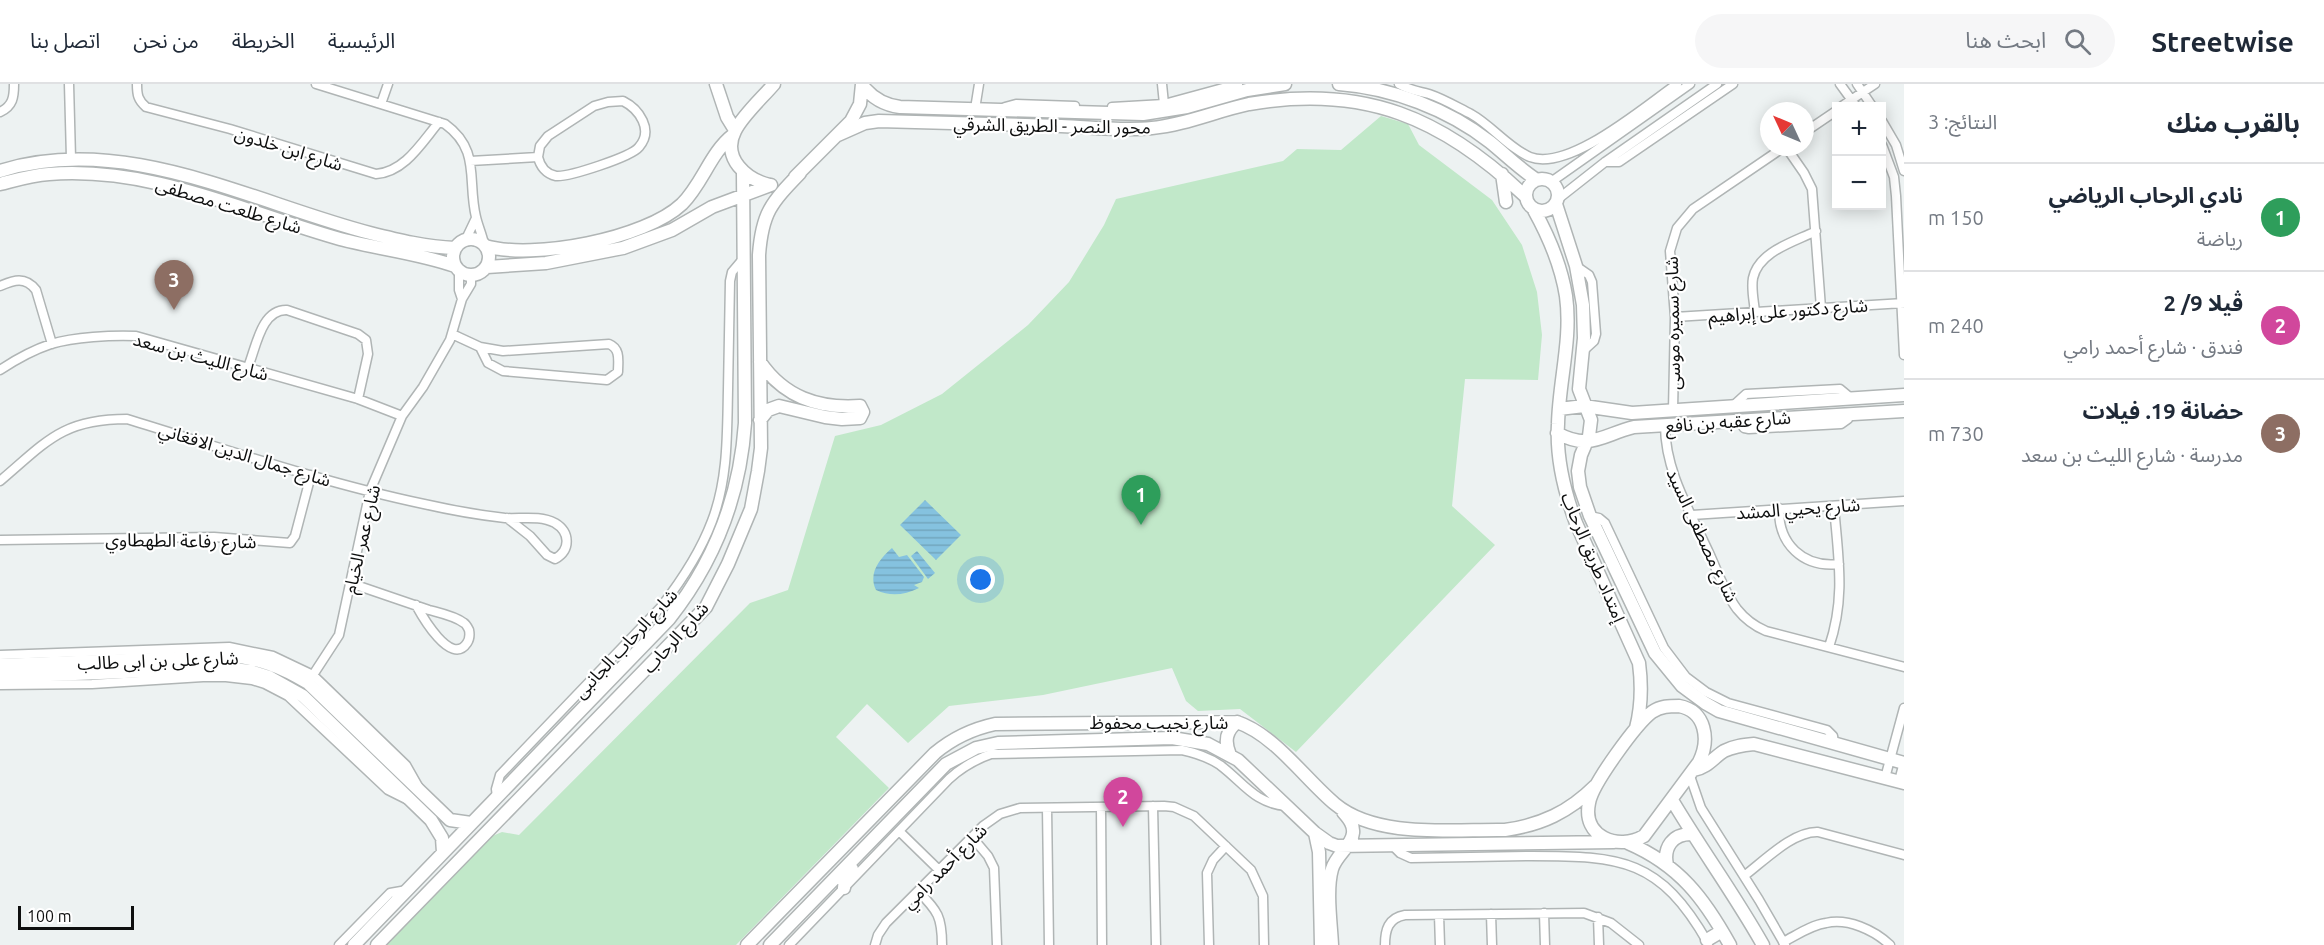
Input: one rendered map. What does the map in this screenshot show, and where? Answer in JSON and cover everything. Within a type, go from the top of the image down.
[{"type":"street","points":[[0,112],[7,108],[14,99],[14,84]]},
{"type":"street","points":[[69,84],[71,158]]},
{"type":"street","name":"شارع ابن خلدون","points":[[136,84],[136,94],[146,107],[230,129],[376,174],[385,173],[400,166],[439,122]]},
{"type":"street","points":[[316,84],[439,122],[455,131],[463,141],[470,161],[476,218],[484,245],[489,252],[483,271],[462,271],[452,257],[455,248],[466,239],[476,218]]},
{"type":"street","points":[[381,104],[388,84]]},
{"type":"street","points":[[716,84],[734,133],[733,155],[743,173],[757,182],[771,185]]},
{"type":"street","points":[[466,239],[475,239],[484,245],[520,252],[567,247],[614,236],[659,219],[682,204],[701,180],[717,151],[774,84]]},
{"type":"street","points":[[838,135],[856,113],[860,104],[862,84]]},
{"type":"street","name":"محور النصر - الطريق الشرقي","points":[[862,84],[875,98],[891,105],[1143,114],[1186,107],[1244,86],[1286,84]]},
{"type":"street","points":[[975,109],[979,84]]},
{"type":"street","points":[[1162,84],[1164,104]]},
{"type":"street","points":[[1339,84],[1385,88],[1457,120],[1490,142],[1520,169],[1537,180],[1551,182],[1557,189],[1557,201]]},
{"type":"street","points":[[1399,84],[1407,89],[1440,99],[1473,115],[1532,158],[1560,158],[1601,142],[1690,84]]},
{"type":"street","points":[[1551,182],[1677,84]]},
{"type":"street","points":[[1537,180],[1528,186],[1527,201],[1534,210],[1539,212],[1549,210],[1605,162],[1717,84]]},
{"type":"street","points":[[1605,162],[1619,162],[1733,84]]},
{"type":"street","points":[[1840,84],[1853,102]]},
{"type":"street","points":[[1857,84],[1869,102]]},
{"type":"street","points":[[1855,102],[1863,92],[1875,84]]},
{"type":"street","points":[[997,110],[1016,104],[1130,107],[1164,104],[1244,86]]},
{"type":"street","name":"محور النصر - الطريق الشرقي","points":[[838,135],[865,123],[879,121],[1152,128],[1269,101],[1307,98],[1344,100],[1408,115],[1451,136],[1502,174],[1526,196]]},
{"type":"street","points":[[623,101],[640,113],[644,124],[644,136],[640,147],[613,161],[557,176],[545,171],[538,156],[543,140],[594,106],[623,101]]},
{"type":"street","points":[[958,123],[960,108]]},
{"type":"street","points":[[1814,126],[1832,114]]},
{"type":"street","points":[[1886,129],[1896,145],[1904,171]]},
{"type":"street","name":"شارع الرحاب","points":[[378,945],[706,607],[728,564],[751,509],[758,471],[759,273],[760,238],[765,216],[776,199],[838,135]]},
{"type":"street","points":[[470,161],[538,156]]},
{"type":"street","name":"شارع سميره موسى","points":[[1672,410],[1675,317],[1670,251],[1672,239],[1680,223],[1693,208],[1771,156]]},
{"type":"street","points":[[1791,156],[1812,189],[1821,308]]},
{"type":"street","points":[[1885,156],[1900,195],[1904,355]]},
{"type":"street","name":"شارع طلعت مصطفى","points":[[0,171],[44,160],[71,158],[144,166],[181,174],[343,226],[419,244],[455,248]]},
{"type":"street","name":"شارع طلعت مصطفى","points":[[0,184],[46,174],[67,173],[142,179],[339,238],[420,256],[462,271]]},
{"type":"street","name":"شارع الرحاب","points":[[354,945],[669,619],[704,570],[725,523],[742,455],[745,423],[743,173]]},
{"type":"street","points":[[486,267],[546,263],[623,249],[672,230],[712,207],[790,180],[800,173]]},
{"type":"street","points":[[1502,174],[1506,201]]},
{"type":"street","name":"إمتداد طريق الرحاب","points":[[1557,201],[1576,266],[1583,305],[1579,389],[1591,420],[1578,471],[1580,487],[1590,516],[1670,674],[1696,697],[1719,711],[1757,717],[1834,744],[1904,763]]},
{"type":"street","name":"إمتداد طريق الرحاب","points":[[1534,210],[1552,246],[1566,295],[1568,326],[1557,433],[1559,458],[1569,504],[1639,663],[1642,685],[1641,706],[1636,728]]},
{"type":"street","points":[[1755,312],[1754,277],[1760,263],[1771,254],[1816,231]]},
{"type":"street","name":"شارع الرحاب الجانبى","points":[[497,797],[496,789],[500,775],[661,607],[682,580],[699,551],[713,520],[722,487],[727,453],[730,281],[732,272],[743,259]]},
{"type":"street","name":"شارع عمر الخيام","points":[[462,271],[459,290],[462,299]]},
{"type":"street","name":"شارع عمر الخيام","points":[[310,679],[339,635],[370,491],[402,416],[442,357],[452,334],[462,299],[471,284],[462,271]]},
{"type":"street","points":[[743,273],[759,273]]},
{"type":"street","points":[[0,286],[20,280],[32,285],[36,290],[52,344]]},
{"type":"street","name":"شارع دكتور على إبراهيم","points":[[1675,317],[1903,303]]},
{"type":"street","points":[[248,367],[266,321],[274,312],[286,310],[358,334],[366,340],[368,354],[358,399]]},
{"type":"street","points":[[452,334],[480,347],[503,351],[609,344],[617,352],[618,372],[607,380],[503,371],[488,363],[480,347]]},
{"type":"street","name":"شارع الليث بن سعد","points":[[0,370],[52,344],[103,337],[136,336],[358,399],[402,416]]},
{"type":"street","points":[[503,351],[499,361],[503,371]]},
{"type":"street","points":[[760,362],[782,387],[802,399],[828,406],[860,406],[863,412],[860,418],[842,419],[779,406],[768,410],[760,420]]},
{"type":"street","name":"شارع عقبه بن نافع","points":[[1559,409],[1584,406],[1632,413],[1904,394]]},
{"type":"street","points":[[1899,411],[1904,420]]},
{"type":"street","name":"شارع عقبه بن نافع","points":[[1586,443],[1634,428],[1899,411]]},
{"type":"street","points":[[1632,413],[1634,428]]},
{"type":"street","name":"شارع جمال الدين الافغاني","points":[[0,481],[53,435],[82,423],[127,419],[312,475],[426,505],[507,518],[545,520],[556,524],[564,532],[568,542],[567,548],[555,559],[550,557],[530,536],[507,518]]},
{"type":"street","name":"شارع مصطفى السيد","points":[[1665,425],[1669,464],[1731,600],[1745,619],[1766,631],[1904,667]]},
{"type":"street","points":[[1557,433],[1571,440],[1586,443]]},
{"type":"street","name":"شارع رفاعة الطهطاوي","points":[[0,540],[214,537],[290,543],[295,536],[312,475]]},
{"type":"street","name":"شارع يحيي المشد","points":[[1692,515],[1904,501]]},
{"type":"street","points":[[1829,647],[1839,606],[1839,564],[1834,506]]},
{"type":"street","points":[[1779,508],[1781,530],[1785,539],[1799,555],[1818,564],[1839,564]]},
{"type":"street","points":[[350,583],[416,605],[465,623],[470,635],[464,647],[457,650],[450,648],[440,640],[416,605]]},
{"type":"street","points":[[689,594],[706,607]]},
{"type":"street","points":[[0,655],[229,647],[273,656],[310,679]]},
{"type":"street","points":[[1659,650],[1686,677],[1706,692],[1757,717]]},
{"type":"street","name":"شارع على بن ابى طالب","points":[[0,677],[24,671],[243,657],[264,661],[310,679],[416,795],[439,831],[443,852]]},
{"type":"street","name":"شارع على بن ابى طالب","points":[[0,665],[24,671],[224,668],[260,673],[286,684],[303,696],[416,795],[450,820],[471,823]]},
{"type":"street","points":[[0,685],[92,684],[214,677],[252,680],[288,696],[395,795],[416,795]]},
{"type":"street","points":[[1688,708],[1696,697]]},
{"type":"street","points":[[573,699],[582,709]]},
{"type":"street","points":[[1614,842],[1596,831],[1591,822],[1589,802],[1595,786],[1647,716],[1661,707],[1688,708],[1701,722],[1706,737],[1704,753],[1692,773],[1644,836],[1628,843]]},
{"type":"street","points":[[1885,778],[1904,708]]},
{"type":"street","points":[[1230,754],[1226,741],[1232,727],[1238,722]]},
{"type":"street","name":"شارع نجيب محفوظ","points":[[935,753],[963,734],[995,724],[1238,722],[1263,736],[1336,805],[1359,819],[1385,827],[1505,830],[1554,817],[1576,803],[1595,786]]},
{"type":"street","name":"شارع نجيب محفوظ","points":[[946,764],[976,748],[1010,742],[1184,738],[1208,744],[1230,754],[1315,833],[1329,843],[1346,847],[1628,843]]},
{"type":"street","points":[[1692,773],[1709,765],[1723,752],[1733,747],[1754,744],[1901,782],[1904,763]]},
{"type":"street","points":[[789,945],[949,779],[975,759],[991,754],[1182,750],[1210,758],[1262,800],[1274,805],[1286,806]]},
{"type":"street","points":[[747,945],[935,753],[946,764],[770,945]]},
{"type":"street","points":[[1692,773],[1701,808],[1784,944],[1816,925],[1838,922],[1870,930],[1890,945]]},
{"type":"street","points":[[1672,800],[1691,834],[1721,874],[1763,945]]},
{"type":"street","points":[[1332,945],[1330,879],[1337,858],[1352,838],[1353,828],[1336,805]]},
{"type":"street","points":[[1153,806],[1156,945]]},
{"type":"street","name":"شارع أحمد رامي","points":[[876,945],[882,929],[972,837],[991,819],[1000,814],[1020,808],[1153,806],[1174,807],[1194,816],[1251,870],[1262,889],[1264,945]]},
{"type":"street","points":[[1101,807],[1102,945]]},
{"type":"street","points":[[1047,808],[1049,945]]},
{"type":"street","points":[[899,831],[939,870]]},
{"type":"street","points":[[1744,876],[1796,837],[1810,832],[1818,832],[1904,855]]},
{"type":"street","points":[[1315,833],[1319,852],[1321,945]]},
{"type":"street","points":[[1667,865],[1666,857],[1670,842],[1676,837],[1691,834]]},
{"type":"street","points":[[972,837],[994,867],[997,945]]},
{"type":"street","points":[[1628,843],[1667,865],[1703,899],[1730,945]]},
{"type":"street","points":[[1392,845],[1400,853],[1412,858],[1584,856],[1619,861],[1647,874],[1670,890],[1688,910],[1708,943],[1722,931]]},
{"type":"street","points":[[1209,945],[1207,873],[1213,860],[1226,846]]},
{"type":"street","points":[[844,888],[844,878],[856,864],[855,857]]},
{"type":"street","points":[[339,945],[390,893],[407,890]]},
{"type":"street","points":[[918,891],[938,913],[942,925],[942,945]]},
{"type":"street","points":[[1384,945],[1386,929],[1399,916],[1584,913],[1598,917],[1623,930],[1639,945]]},
{"type":"street","points":[[1491,914],[1492,945]]},
{"type":"street","points":[[1544,914],[1545,945]]},
{"type":"street","points":[[1439,915],[1440,945]]},
{"type":"street","points":[[1598,917],[1599,945]]},
{"type":"green space","points":[[1381,116],[1408,124],[1419,145],[1492,200],[1522,245],[1537,292],[1542,335],[1538,380],[1465,379],[1452,506],[1495,545],[1296,752],[1240,709],[1198,711],[1186,701],[1172,668],[1043,695],[949,706],[908,743],[867,704],[836,737],[889,788],[736,945],[386,945],[490,837],[502,832],[519,835],[750,603],[788,590],[835,436],[881,425],[942,394],[1028,325],[1069,282],[1104,225],[1116,199],[1283,161],[1297,149],[1341,150]]},
{"type":"water","points":[[925,500],[961,535],[936,560],[900,525]]},
{"type":"water","points":[[892,548],[899,557],[907,555],[924,577],[922,582],[914,585],[919,588],[897,594],[887,594],[876,590],[873,578],[876,567]]},
{"type":"water","points":[[917,551],[935,573],[928,579],[911,556]]},
{"type":"place","name":"حضانة 19. فيلات","points":[[174,310]]},
{"type":"place","name":"نادي الرحاب الرياضي","points":[[1141,525]]},
{"type":"place","name":"ڤيلا 9/ 2","points":[[1123,827]]}]
